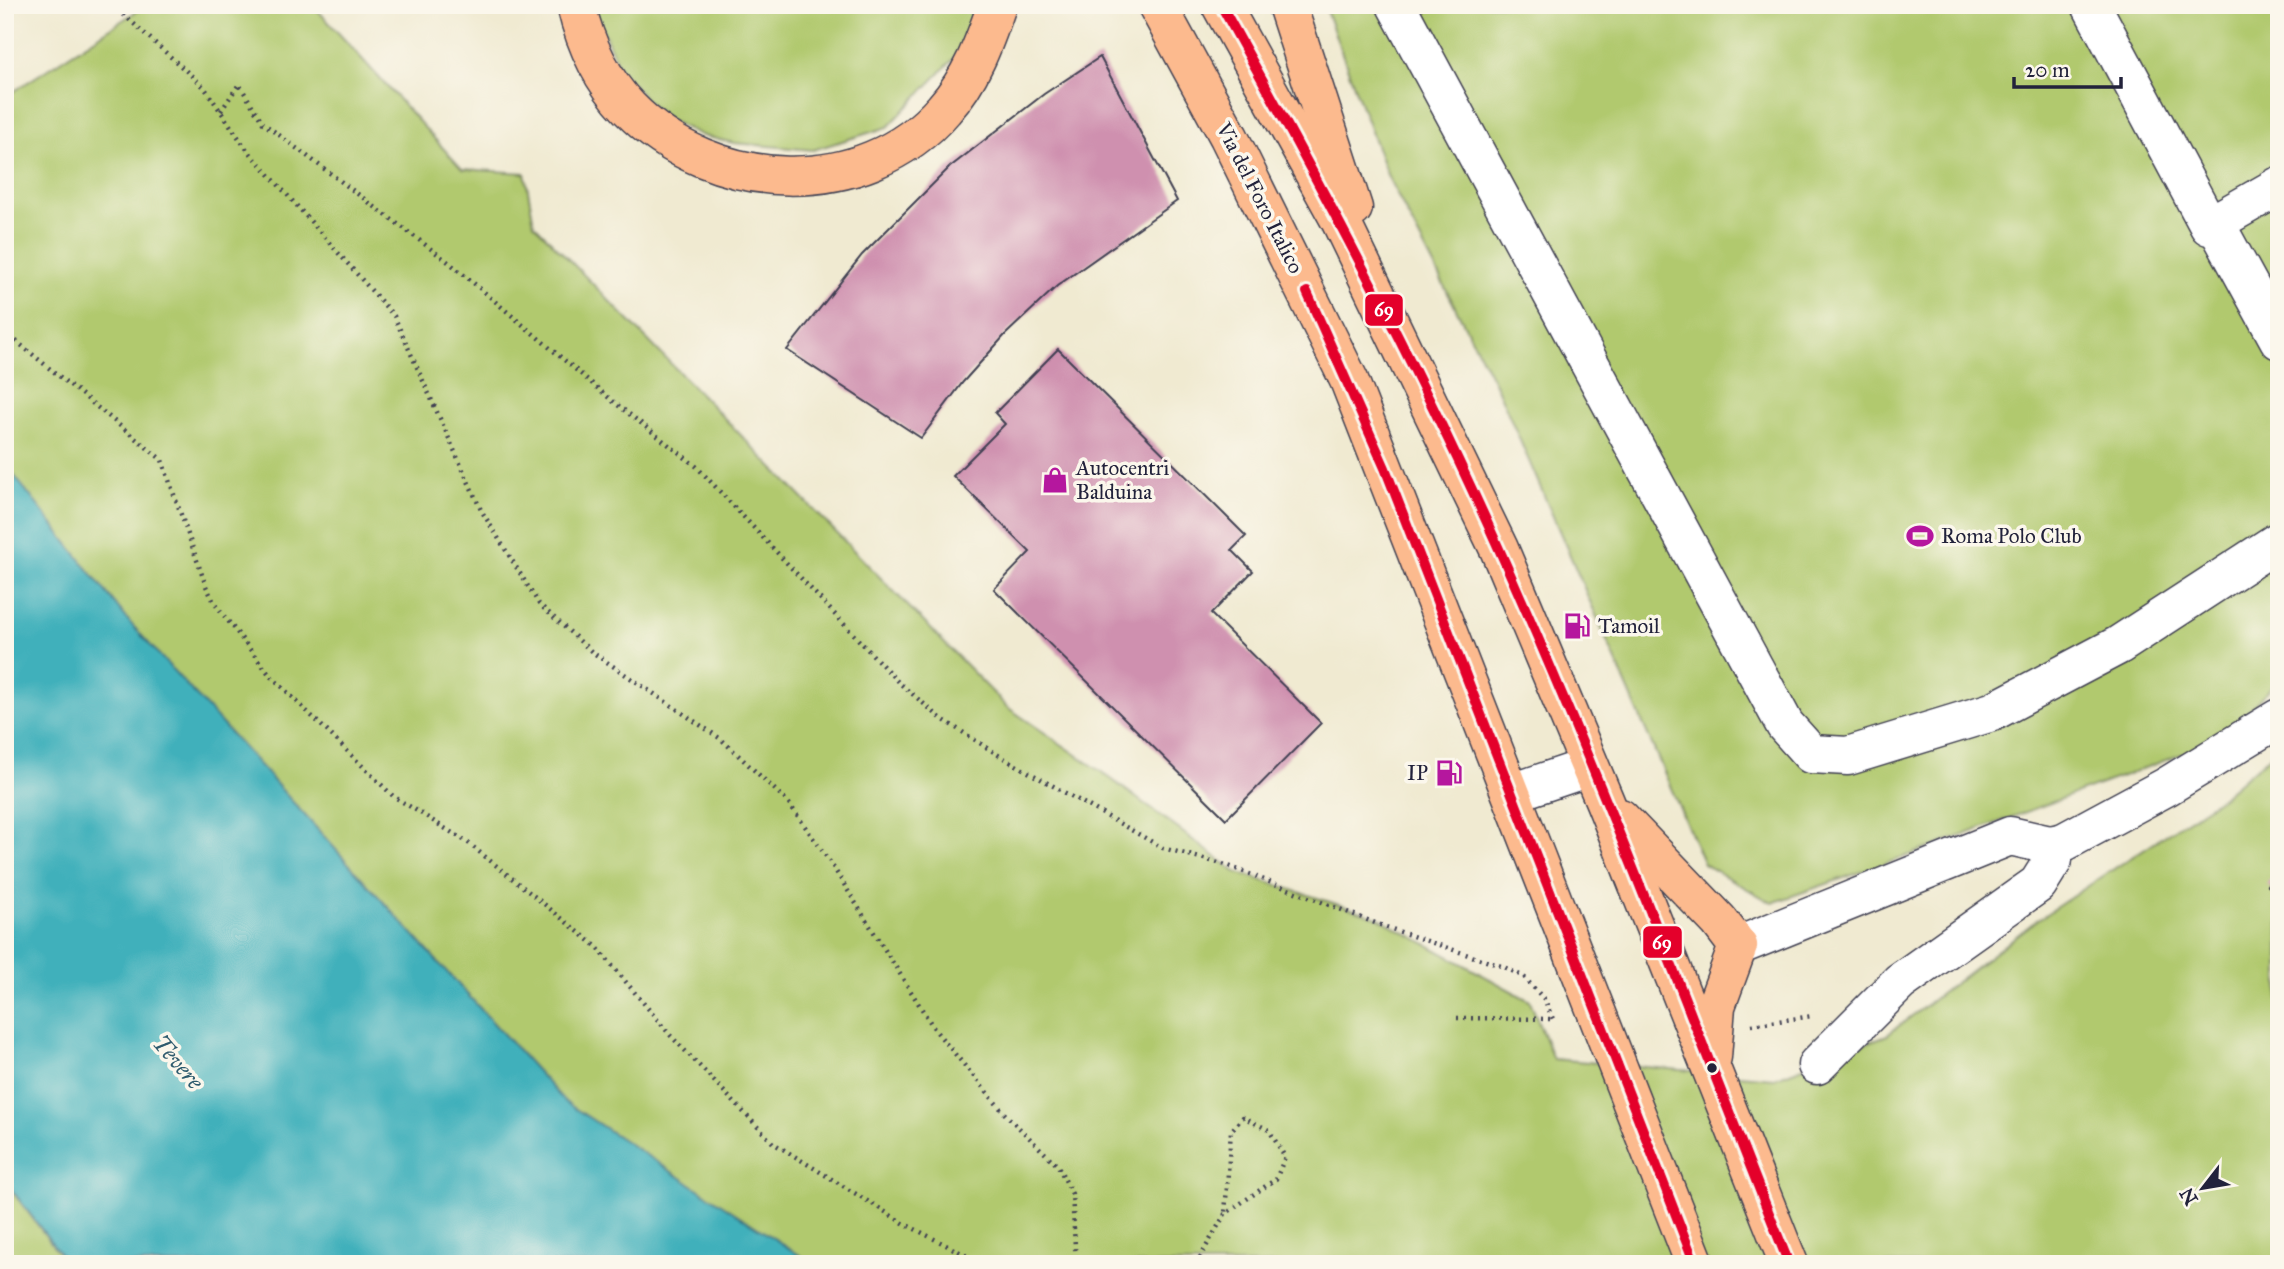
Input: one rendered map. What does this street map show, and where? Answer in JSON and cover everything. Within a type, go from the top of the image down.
[{"type":"highway","points":[[576,5],[584,36],[605,76],[629,108],[659,134],[696,156],[718,164],[765,174],[798,175],[860,167],[883,158],[925,128],[964,83],[980,55],[996,5]]},
{"type":"highway","name":"Via del Foro Italico","points":[[1157,5],[1229,137],[1349,380],[1695,1264]]},
{"type":"highway","points":[[1221,5],[1340,220],[1499,549],[1712,1066],[1788,1264]]},
{"type":"highway","points":[[1287,5],[1388,321]]},
{"type":"highway","points":[[1605,802],[1719,921],[1738,946],[1716,1006],[1712,1066]]},
{"type":"street","points":[[1396,5],[1785,725],[1811,754],[1849,756],[1992,712],[2119,645],[2279,541]]},
{"type":"street","points":[[2091,5],[2210,226],[2279,187]]},
{"type":"street","points":[[2215,223],[2279,341]]},
{"type":"street","points":[[1738,946],[2010,836],[2050,845],[2064,842],[2166,787],[2279,718]]},
{"type":"street","points":[[1512,793],[1589,766]]},
{"type":"street","points":[[1817,1065],[1900,982],[2038,884],[2053,860],[2050,845]]},
{"type":"path","points":[[113,5],[204,87],[278,186],[394,316],[481,510],[539,604],[592,652],[721,739],[788,802],[836,871],[935,1030],[1005,1114],[1058,1166],[1072,1194],[1076,1264]]},
{"type":"path","points":[[221,111],[239,85],[263,123],[451,264],[615,403],[696,467],[898,682],[942,719],[1000,756],[1163,848],[1226,865],[1383,926],[1504,967],[1524,977],[1544,999],[1553,1019]]},
{"type":"path","points":[[5,332],[162,460],[206,586],[215,604],[269,674],[393,796],[467,842],[596,946],[671,1037],[773,1143],[905,1224],[983,1264]]},
{"type":"path","points":[[1712,1066],[1742,1027],[1875,1007]]},
{"type":"path","points":[[1457,1018],[1553,1019],[1596,1011]]},
{"type":"path","points":[[1196,1264],[1225,1214],[1276,1179],[1285,1157],[1269,1130],[1243,1116],[1231,1131],[1225,1214]]},
{"type":"green space","points":[[146,5],[313,5],[462,169],[525,173],[534,224],[1007,707],[1099,770],[1236,872],[1377,917],[1530,1001],[1553,1059],[1774,1078],[1887,1035],[2037,920],[2222,797],[2279,748],[2279,1264],[813,1264],[565,1102],[132,625],[5,464],[5,97]]},
{"type":"green space","points":[[592,5],[977,5],[961,51],[888,127],[813,150],[734,143],[703,136],[671,121],[653,107],[619,68]]},
{"type":"green space","name":"Roma Polo Club","points":[[1324,5],[2279,5],[2279,679],[2220,740],[1772,903],[1704,864],[1499,392],[1388,177]]},
{"type":"green space","points":[[5,1182],[67,1264],[5,1264]]},
{"type":"water","name":"Tevere","points":[[5,464],[132,625],[565,1102],[813,1264],[68,1264],[5,1181]]},
{"type":"building","points":[[1100,57],[1177,201],[1057,286],[1005,335],[963,382],[921,438],[787,350],[862,255],[950,167],[1044,94]]},
{"type":"building","points":[[1058,349],[1246,536],[1232,550],[1253,571],[1211,614],[1321,723],[1226,819],[994,589],[1030,552],[953,476],[1005,424],[995,413]]},
{"type":"building","points":[[2279,870],[2279,895],[2267,885]]},
{"type":"transit line","name":"69","points":[[1221,5],[1366,274],[1499,549],[1612,815],[1789,1264]]},
{"type":"transit line","name":"69","points":[[1307,292],[1385,468],[1695,1264]]},
{"type":"place","name":"Autocentri Balduina","points":[[1055,480]]},
{"type":"place","name":"Roma Polo Club","points":[[1920,536]]},
{"type":"place","name":"Tamoil","points":[[1577,626]]},
{"type":"place","name":"IP","points":[[1449,773]]}]
